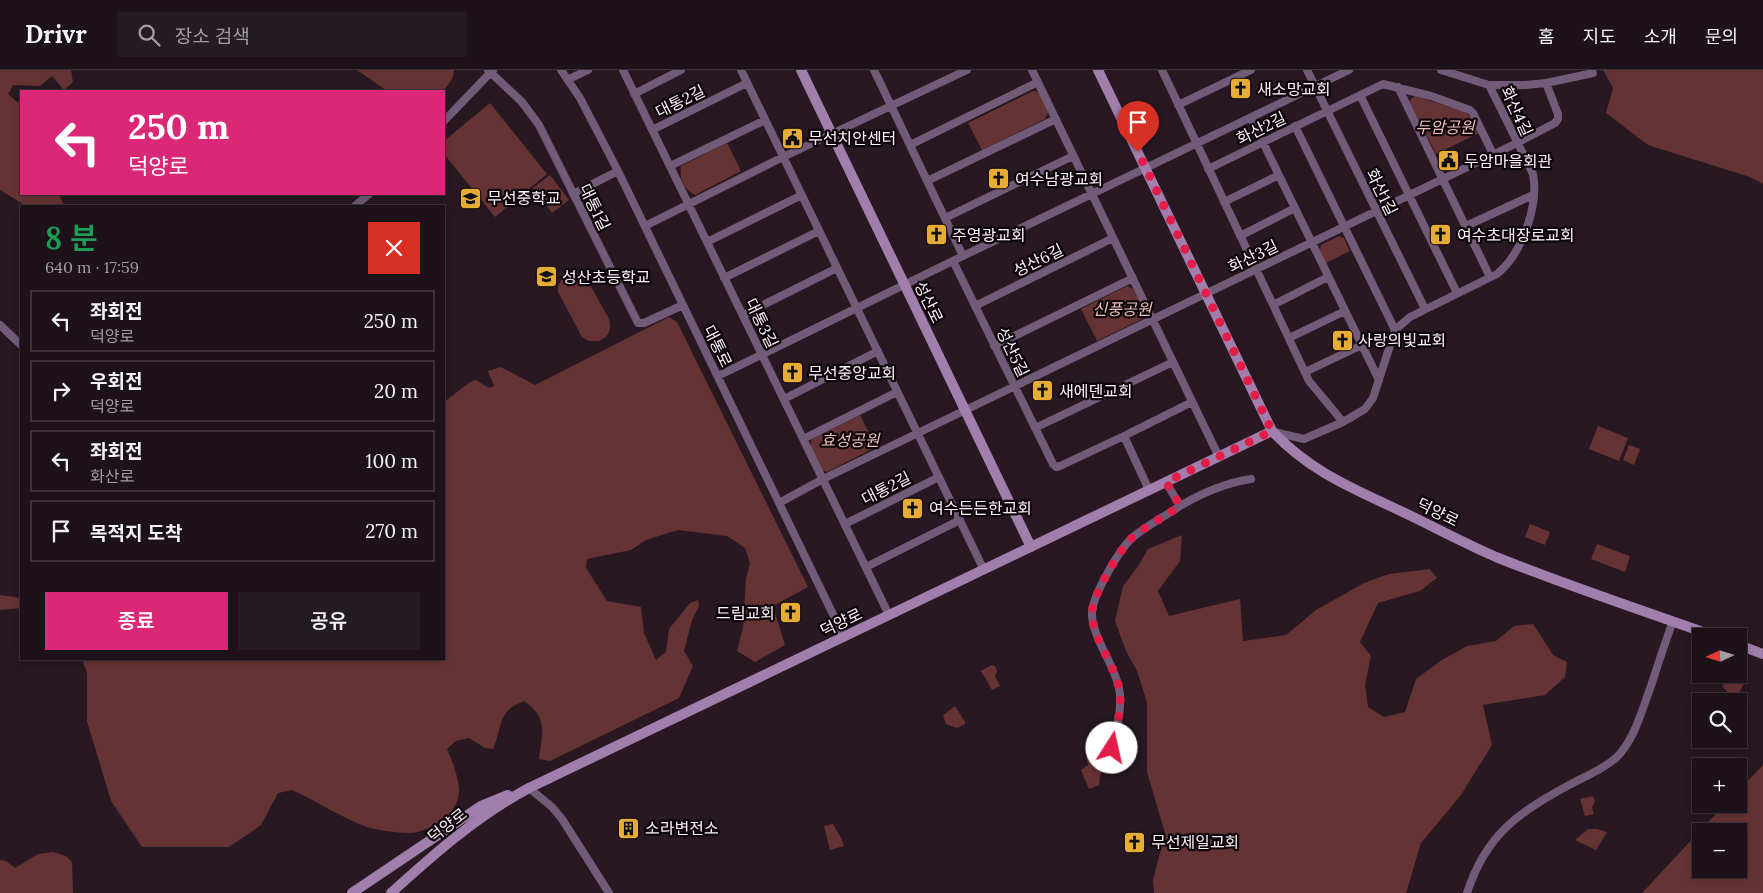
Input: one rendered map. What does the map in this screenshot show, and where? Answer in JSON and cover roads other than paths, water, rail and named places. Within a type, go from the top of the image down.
[{"type":"street","name":"대통로","points":[[561,70],[569,80],[618,171],[844,637]]},
{"type":"street","points":[[569,80],[588,70]]},
{"type":"street","name":"대통3길","points":[[623,70],[889,615]]},
{"type":"street","name":"대통2길","points":[[634,94],[681,70]]},
{"type":"street","points":[[741,70],[984,570]]},
{"type":"street","name":"성산로","points":[[801,70],[1031,547]]},
{"type":"street","points":[[874,70],[963,256]]},
{"type":"street","points":[[644,226],[967,70]]},
{"type":"street","points":[[1032,70],[1219,457]]},
{"type":"street","points":[[1098,70],[1272,431],[1304,439],[1343,422],[1365,409],[1373,398],[1395,330],[1295,126]]},
{"type":"street","points":[[1162,70],[1305,372],[1314,389],[1343,422]]},
{"type":"street","points":[[1178,105],[1251,70]]},
{"type":"street","name":"화산1길","points":[[1307,70],[1425,309]]},
{"type":"street","points":[[718,376],[1349,70]]},
{"type":"street","name":"화산4길","points":[[1395,330],[1410,317],[1490,278],[1502,270],[1521,240],[1532,212],[1533,174],[1489,84],[1441,70]]},
{"type":"street","points":[[445,120],[491,71]]},
{"type":"street","name":"대통1길","points":[[491,71],[522,102],[539,124],[638,323],[644,324],[683,305]]},
{"type":"street","points":[[1489,84],[1525,85],[1546,83],[1593,74]]},
{"type":"street","points":[[910,145],[1038,82]]},
{"type":"street","name":"대통2길","points":[[652,130],[747,83]]},
{"type":"street","name":"화산3길","points":[[1153,320],[1555,123],[1558,119],[1558,114],[1546,83]]},
{"type":"street","points":[[1326,110],[1384,84],[1398,87],[1470,110],[1492,154]]},
{"type":"street","points":[[1398,87],[1490,278]]},
{"type":"street","points":[[1360,95],[1458,293]]},
{"type":"street","name":"화산2길","points":[[1208,169],[1326,110]]},
{"type":"street","points":[[1251,118],[1379,380]]},
{"type":"street","points":[[927,181],[1056,119]]},
{"type":"street","points":[[670,166],[765,120]]},
{"type":"street","points":[[945,218],[1073,156]]},
{"type":"street","points":[[573,194],[618,171]]},
{"type":"street","points":[[1224,202],[1279,175]]},
{"type":"street","points":[[356,205],[368,195]]},
{"type":"street","points":[[707,242],[802,195]]},
{"type":"street","points":[[1466,226],[1533,195]]},
{"type":"street","points":[[1240,236],[1295,208]]},
{"type":"street","points":[[724,278],[819,231]]},
{"type":"street","name":"성산6길","points":[[975,306],[1113,238]]},
{"type":"street","name":"성산5길","points":[[953,261],[1053,464],[1056,467],[1124,436]]},
{"type":"street","points":[[743,315],[837,268]]},
{"type":"street","points":[[1273,305],[1328,277]]},
{"type":"street","points":[[994,346],[1133,278]]},
{"type":"street","points":[[1289,338],[1345,311]]},
{"type":"street","points":[[779,503],[1153,320]]},
{"type":"street","points":[[0,325],[20,344]]},
{"type":"street","points":[[1305,372],[1362,345]]},
{"type":"street","points":[[784,399],[878,351]]},
{"type":"street","points":[[1035,428],[1173,362]]},
{"type":"street","points":[[803,439],[898,392]]},
{"type":"street","points":[[1149,490],[1124,436],[1192,402]]},
{"type":"street","name":"덕양로","points":[[391,893],[458,834],[525,790],[1272,431],[1302,459],[1333,480],[1495,556],[1570,586],[1692,628]]},
{"type":"street","name":"대통2길","points":[[845,524],[939,477]]},
{"type":"street","points":[[1112,748],[1120,701],[1119,687],[1092,615],[1094,602],[1105,578],[1126,544],[1133,537],[1180,506],[1216,488],[1251,479]]},
{"type":"street","points":[[1166,482],[1180,506]]},
{"type":"street","points":[[866,567],[960,520]]},
{"type":"street","points":[[1467,893],[1488,849],[1518,816],[1544,799],[1603,767],[1617,757],[1625,747],[1641,714],[1673,621]]},
{"type":"street","points":[[1748,648],[1763,654]]},
{"type":"street","points":[[352,893],[481,806],[501,797],[525,790],[552,807],[562,819],[609,893]]},
{"type":"place","name":"새소망교회","points":[[1241,89]]},
{"type":"place","name":"무선치안센터","points":[[792,138]]},
{"type":"place","name":"두암마을회관","points":[[1448,161]]},
{"type":"place","name":"여수남광교회","points":[[999,179]]},
{"type":"place","name":"무선중학교","points":[[471,198]]},
{"type":"place","name":"주영광교회","points":[[936,235]]},
{"type":"place","name":"여수초대장로교회","points":[[1441,235]]},
{"type":"place","name":"성산초등학교","points":[[546,277]]},
{"type":"place","name":"사랑의빛교회","points":[[1342,340]]},
{"type":"place","name":"무선중앙교회","points":[[792,373]]},
{"type":"place","name":"새에덴교회","points":[[1043,391]]},
{"type":"place","name":"여수든든한교회","points":[[913,508]]},
{"type":"place","name":"드림교회","points":[[791,613]]},
{"type":"place","name":"소라변전소","points":[[629,828]]},
{"type":"place","name":"무선제일교회","points":[[1135,842]]},
{"type":"park label","name":"두암공원","points":[[1445,127]]},
{"type":"park label","name":"신풍공원","points":[[1122,309]]},
{"type":"park label","name":"효성공원","points":[[850,440]]}]
